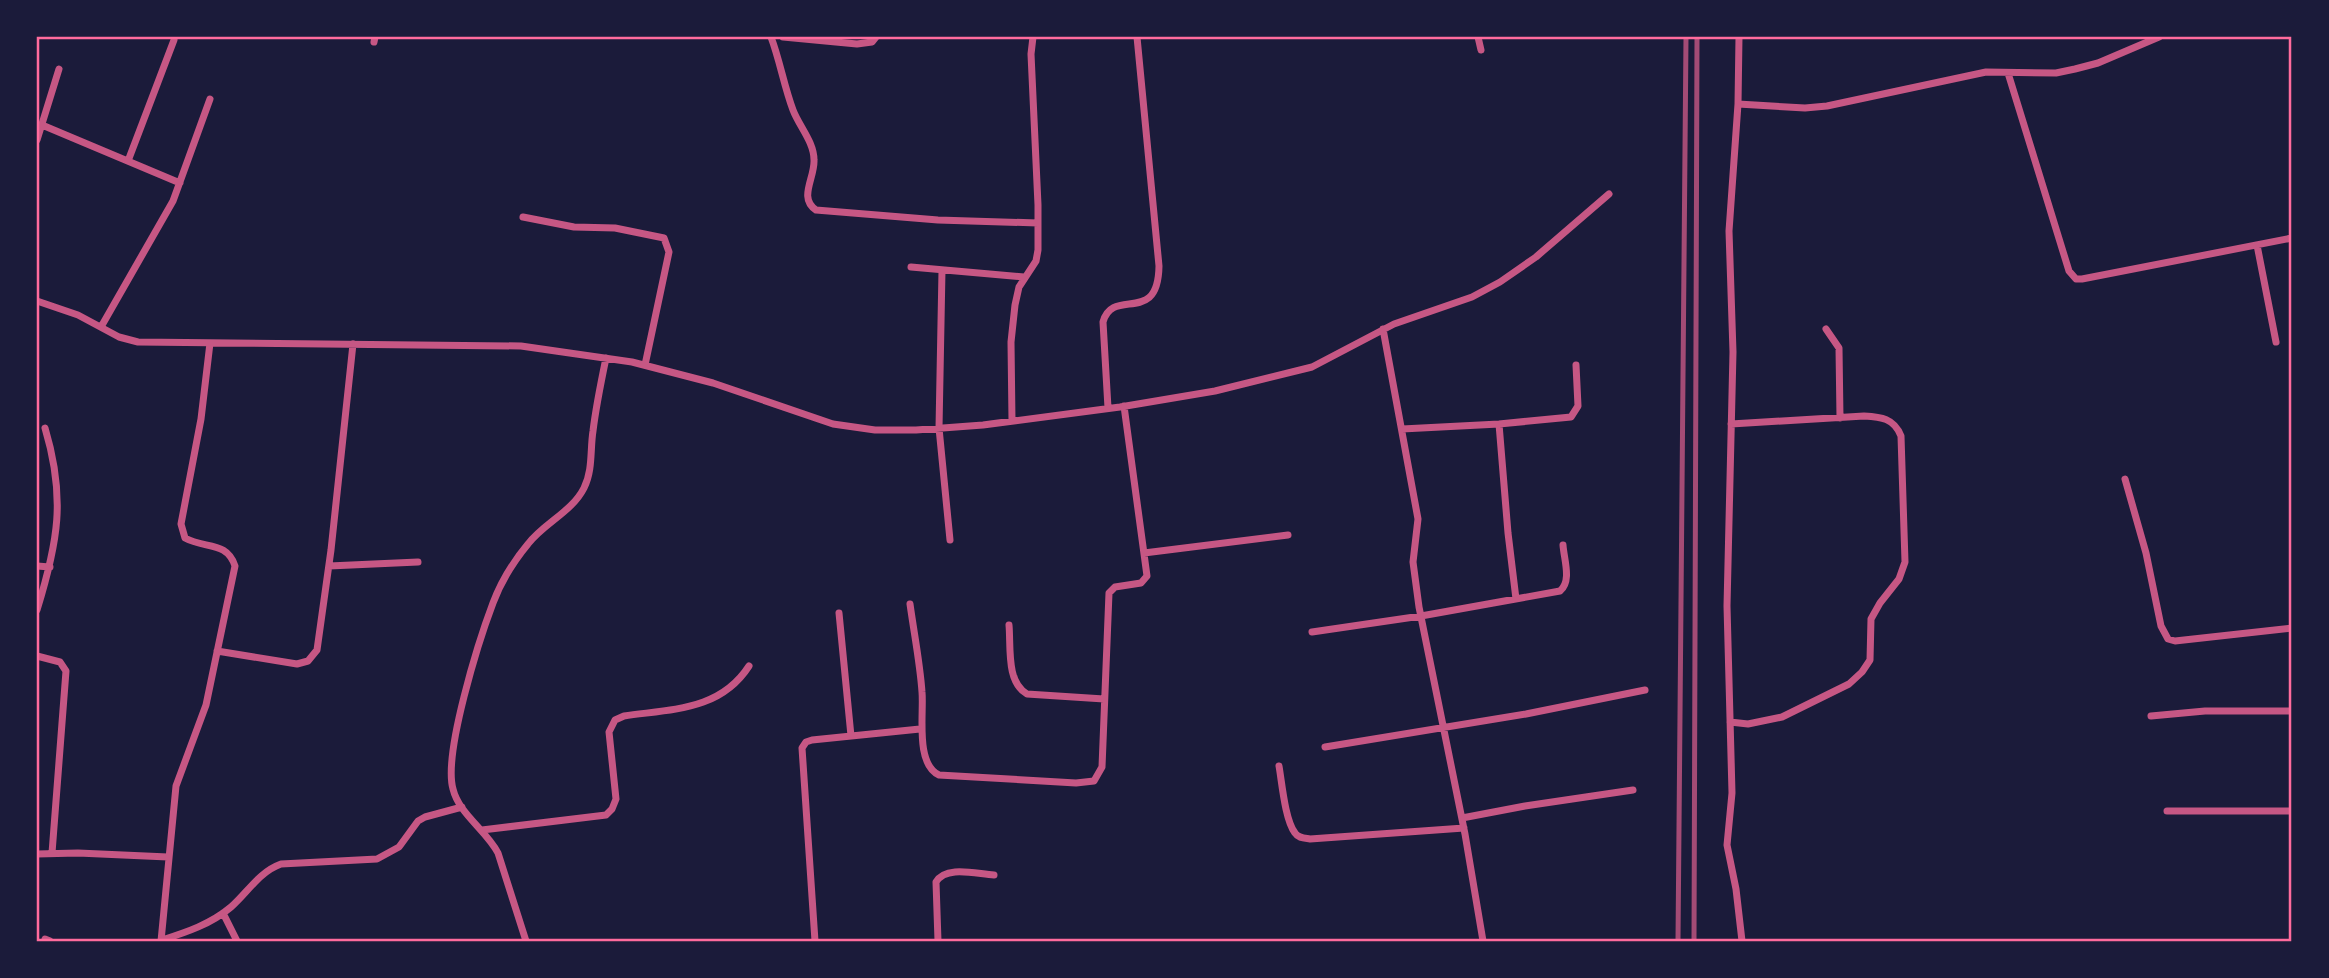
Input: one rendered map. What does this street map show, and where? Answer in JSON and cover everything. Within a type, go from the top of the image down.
[{"type":"street","points":[[771,37],[795,114],[813,152],[815,163],[807,195],[811,206],[816,210],[938,220],[1038,223]]},
{"type":"street","points":[[783,37],[857,44],[872,41],[876,37]]},
{"type":"street","points":[[1012,421],[1011,342],[1015,305],[1019,286],[1036,261],[1038,223],[1032,37]]},
{"type":"street","points":[[1108,408],[1103,322],[1105,315],[1118,306],[1150,298],[1159,284],[1137,37]]},
{"type":"street","points":[[1478,37],[1481,50]]},
{"type":"street","points":[[1739,37],[1738,104],[1729,231],[1733,352],[1727,606],[1732,793],[1727,845],[1742,941]]},
{"type":"street","points":[[1738,104],[1805,108],[1826,106],[1986,72],[2056,73],[2098,63],[2159,37]]},
{"type":"street","points":[[128,161],[174,40]]},
{"type":"street","points":[[37,140],[59,69]]},
{"type":"street","points":[[2008,73],[2069,271],[2076,279],[2292,238]]},
{"type":"street","points":[[101,327],[173,201],[210,99]]},
{"type":"street","points":[[42,125],[180,183]]},
{"type":"street","points":[[37,302],[78,315],[119,337],[138,342],[521,346],[645,365],[713,383],[832,424],[875,430],[939,428],[1124,406],[1215,391],[1312,367],[1382,329],[1472,297],[1500,282],[1536,257],[1609,194]]},
{"type":"street","points":[[523,217],[574,227],[615,228],[664,238],[669,252],[645,365]]},
{"type":"street","points":[[2257,245],[2276,342]]},
{"type":"street","points":[[911,267],[1024,277]]},
{"type":"street","points":[[942,270],[939,428],[950,540]]},
{"type":"street","points":[[1382,329],[1418,519],[1413,562],[1421,616],[1464,828],[1483,941]]},
{"type":"street","points":[[1826,329],[1839,348],[1840,418]]},
{"type":"street","points":[[210,343],[196,451],[181,524],[186,538],[192,542],[222,548],[232,557],[236,566],[206,705],[176,786],[162,941],[206,924],[223,913],[271,868],[281,864],[377,859],[399,847],[418,821],[462,807]]},
{"type":"street","points":[[217,651],[297,664],[308,661],[317,650],[329,566],[353,344]]},
{"type":"street","points":[[526,941],[498,853],[453,792],[450,761],[467,685],[493,603],[505,576],[529,542],[578,498],[586,485],[591,469],[596,405],[606,358]]},
{"type":"street","points":[[1402,429],[1571,417],[1578,406],[1576,365]]},
{"type":"street","points":[[910,604],[922,695],[920,729],[930,768],[939,775],[1085,784],[1094,780],[1102,767],[1109,593],[1115,587],[1137,585],[1145,580],[1147,570],[1124,406]]},
{"type":"street","points":[[1730,722],[1748,724],[1782,718],[1849,684],[1870,660],[1871,619],[1899,579],[1905,562],[1901,436],[1897,427],[1881,417],[1731,424]]},
{"type":"street","points":[[1499,424],[1516,599]]},
{"type":"street","points":[[37,610],[56,539],[58,507],[53,456],[45,428]]},
{"type":"street","points":[[2125,479],[2146,553],[2161,626],[2168,639],[2175,641],[2292,628]]},
{"type":"street","points":[[1144,553],[1288,535]]},
{"type":"street","points":[[1312,632],[1553,593],[1565,587],[1567,581],[1563,545]]},
{"type":"street","points":[[329,566],[418,562]]},
{"type":"street","points":[[37,566],[50,567]]},
{"type":"street","points":[[839,613],[851,736]]},
{"type":"street","points":[[1009,625],[1014,678],[1021,690],[1027,694],[1104,699]]},
{"type":"street","points":[[37,656],[60,662],[66,671],[52,853]]},
{"type":"street","points":[[482,830],[606,815],[617,799],[609,732],[615,720],[624,716],[707,702],[734,687],[749,666]]},
{"type":"street","points":[[1325,747],[1575,705],[1645,690]]},
{"type":"street","points":[[2151,716],[2205,711],[2292,711]]},
{"type":"street","points":[[815,941],[802,748],[806,742],[812,740],[920,729]]},
{"type":"street","points":[[1279,766],[1290,824],[1295,834],[1300,837],[1310,839],[1464,828]]},
{"type":"street","points":[[1462,818],[1633,790]]},
{"type":"street","points":[[2167,811],[2292,811]]},
{"type":"street","points":[[37,854],[168,857]]},
{"type":"street","points":[[938,941],[938,878],[948,872],[994,875]]},
{"type":"street","points":[[223,913],[237,941]]},
{"type":"railway","points":[[1678,941],[1686,37]]},
{"type":"railway","points":[[1694,941],[1697,37]]}]
